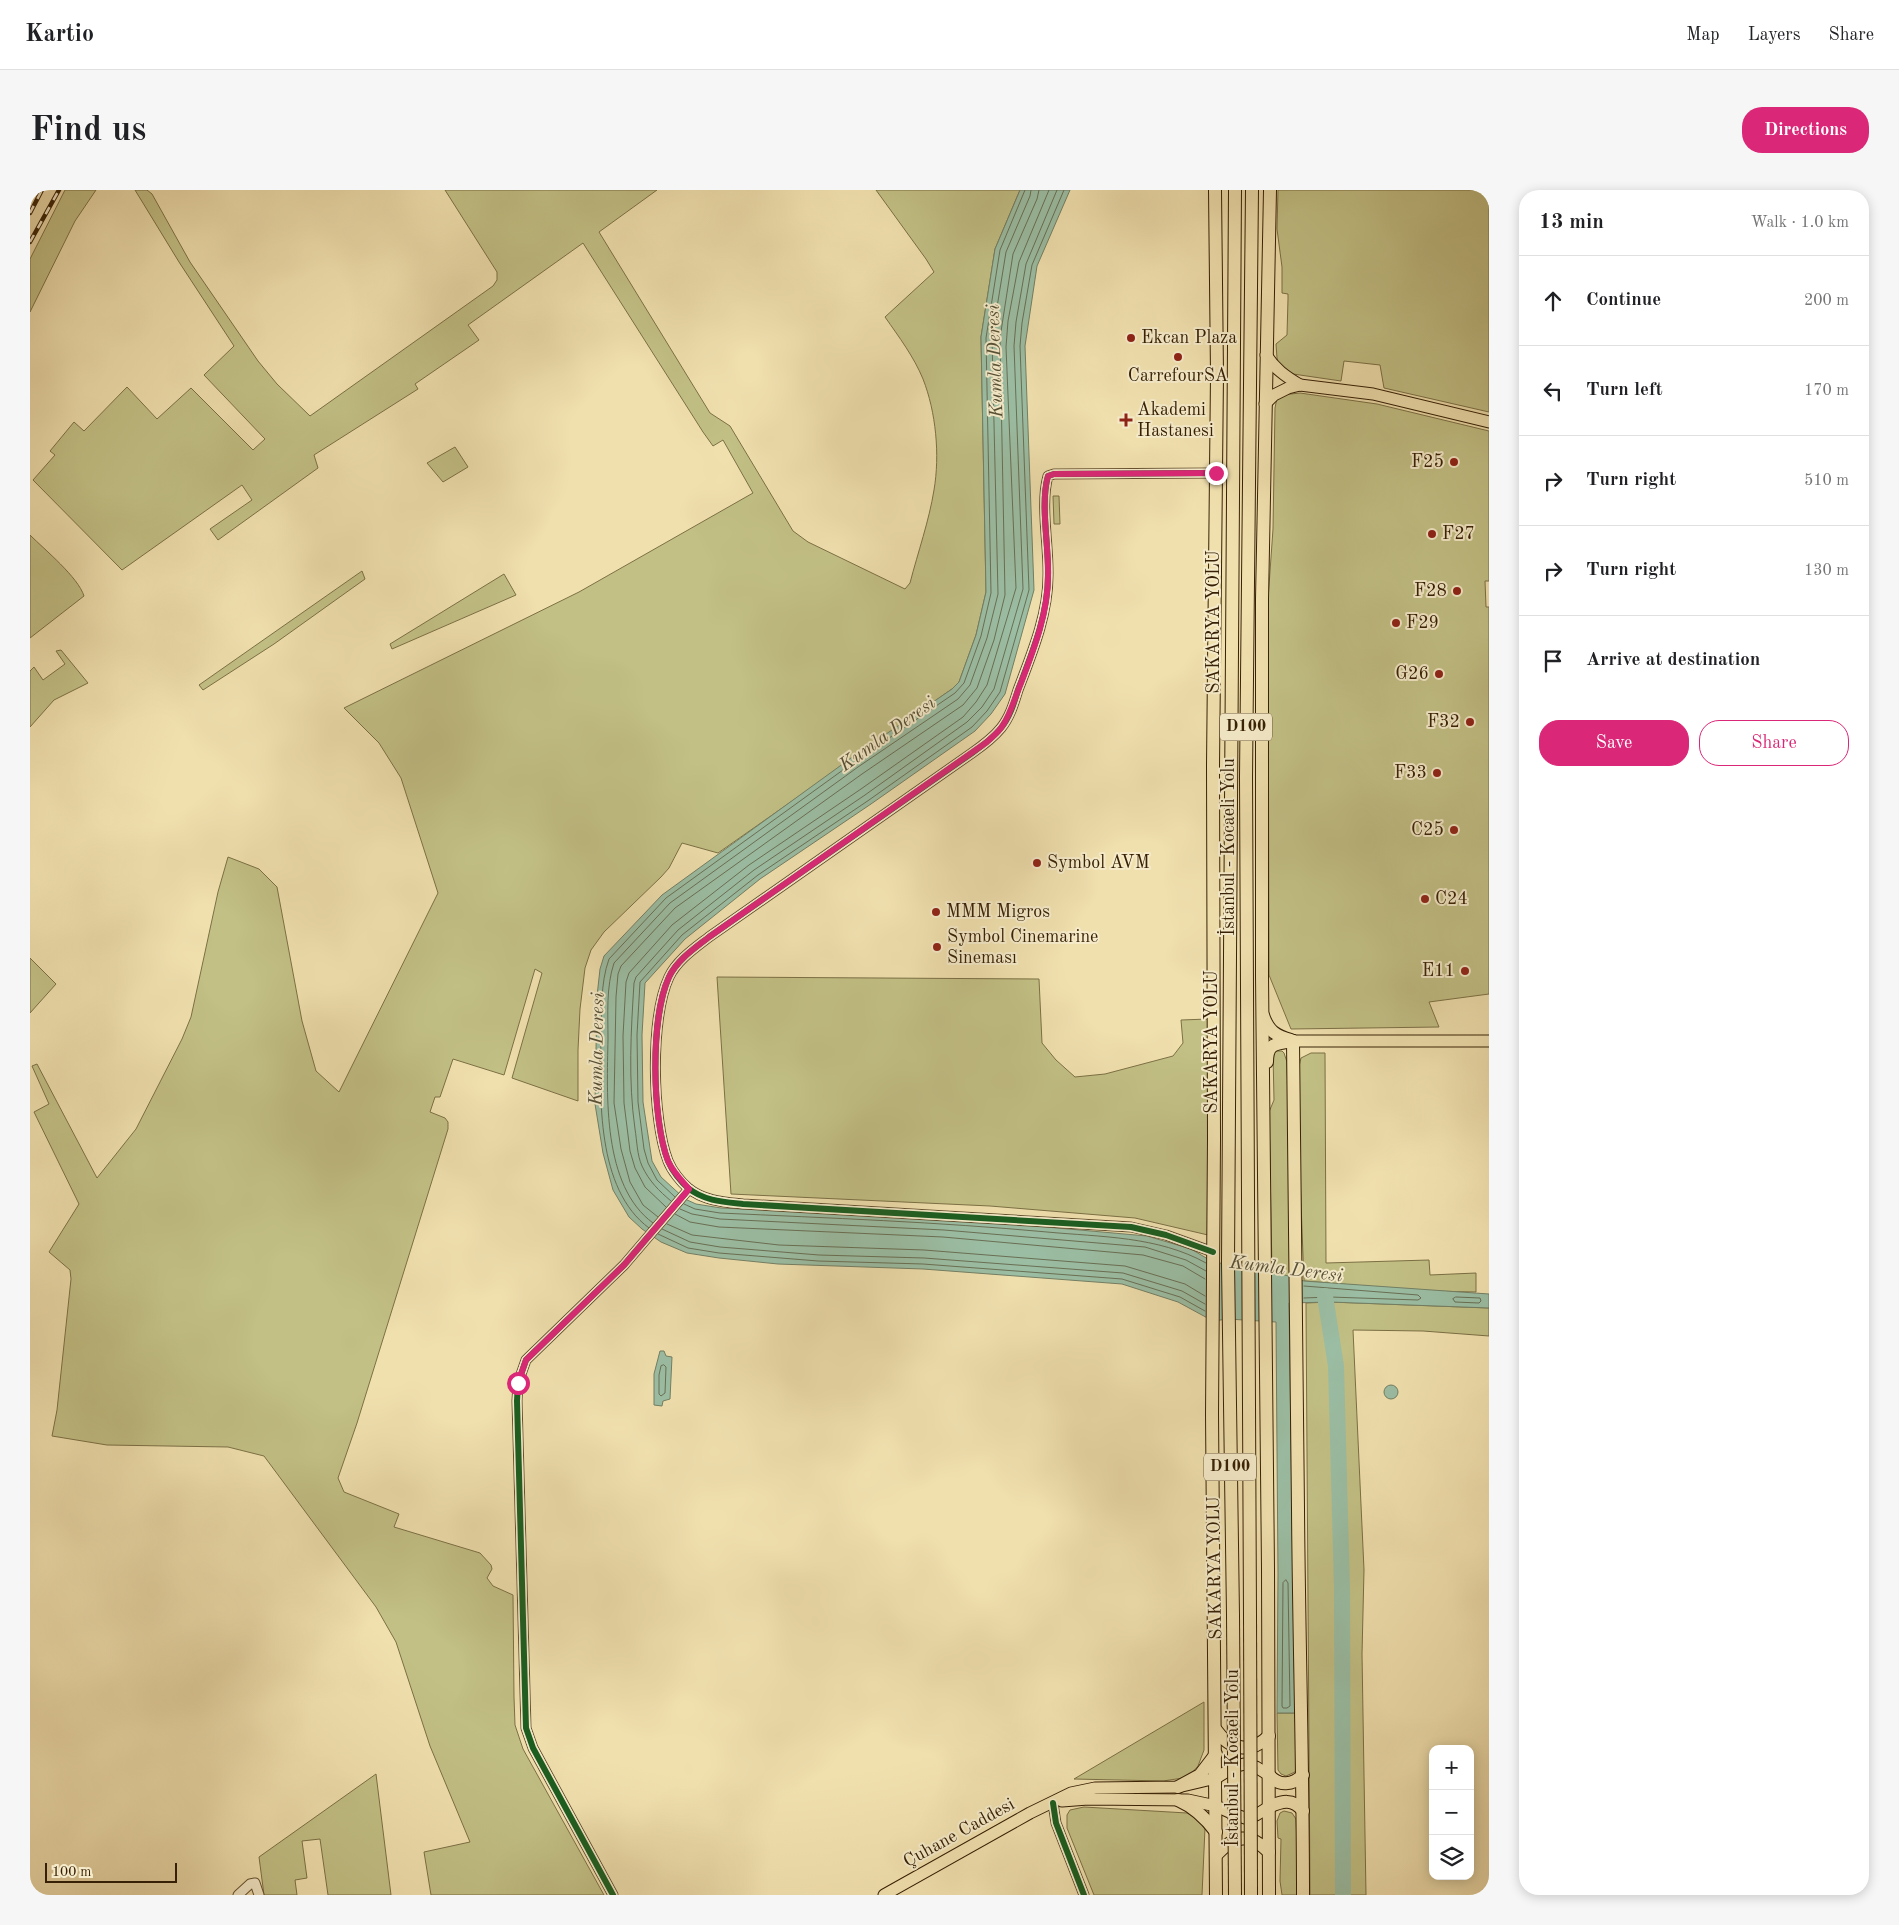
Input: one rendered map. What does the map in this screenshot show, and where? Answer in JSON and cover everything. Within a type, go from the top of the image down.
[{"type":"highway","points":[[1215,190],[1216,473],[1212,766],[1213,1485],[1216,1895]]},
{"type":"highway","name":"SAKARYA YOLU","points":[[1235,190],[1228,1263],[1235,1895]]},
{"type":"highway","name":"İstanbul - Kocaeli Yolu","points":[[1251,1895],[1246,777],[1252,190]]},
{"type":"highway","points":[[1252,276],[1260,190]]},
{"type":"highway","points":[[1270,190],[1262,599],[1262,1012],[1270,1895]]},
{"type":"highway","points":[[1262,1012],[1269,1028],[1276,1036],[1293,1041]]},
{"type":"highway","points":[[1264,1109],[1268,1087],[1268,1049],[1272,1045],[1293,1041]]},
{"type":"highway","points":[[1293,1041],[1298,1322],[1298,1510],[1303,1775],[1303,1895]]},
{"type":"highway","points":[[1213,1485],[1228,1335]]},
{"type":"highway","points":[[1248,1350],[1266,1478]]},
{"type":"highway","points":[[1216,1730],[1222,1740],[1230,1745],[1241,1748],[1255,1746],[1269,1736]]},
{"type":"highway","points":[[1216,1754],[1200,1775],[1178,1793],[1207,1820],[1216,1832]]},
{"type":"highway","points":[[1269,1775],[1275,1781],[1286,1784],[1297,1781],[1303,1775]]},
{"type":"highway","points":[[1269,1807],[1286,1801],[1292,1802],[1303,1811]]},
{"type":"highway","points":[[1216,1855],[1232,1841],[1243,1838],[1253,1839],[1269,1852]]},
{"type":"main road","points":[[1266,354],[1273,366],[1284,376],[1300,384],[1372,394],[1489,422]]},
{"type":"main road","points":[[1265,404],[1274,395],[1300,384]]},
{"type":"main road","points":[[1293,1041],[1489,1041]]},
{"type":"main road","points":[[1178,1793],[1216,1778],[1234,1767],[1244,1764],[1256,1767],[1269,1775]]},
{"type":"main road","points":[[1178,1793],[1188,1800],[1216,1806],[1246,1818],[1256,1815],[1269,1807]]},
{"type":"main road","name":"Çuhane Caddesi","points":[[884,1895],[1024,1816],[1053,1803],[1178,1793]]},
{"type":"street","points":[[1213,1257],[1166,1235],[1131,1227],[743,1204],[709,1199],[687,1190],[668,1162],[656,1101],[659,1016],[663,993],[670,975],[680,961],[709,937],[974,752],[1002,727],[1009,715],[1030,660],[1047,595],[1045,493],[1048,476],[1054,474],[1216,473]]},
{"type":"street","points":[[613,1895],[533,1748],[526,1728],[518,1383],[526,1360],[624,1265],[687,1190]]},
{"type":"street","points":[[1053,1803],[1056,1823],[1084,1895]]},
{"type":"street","points":[[238,1895],[250,1884],[255,1883],[258,1895]]},
{"type":"shaded area","points":[[65,190],[96,190],[75,221],[30,312],[30,259]]},
{"type":"shaded area","points":[[135,190],[147,190],[152,194],[190,262],[258,361],[277,384],[310,416],[493,286],[497,280],[497,272],[445,190],[657,190],[599,232],[710,413],[730,426],[793,531],[808,542],[905,589],[910,583],[932,502],[937,463],[936,434],[931,405],[923,379],[911,355],[885,317],[934,272],[876,190],[1020,190],[995,249],[981,337],[986,592],[976,635],[959,682],[952,689],[718,853],[682,843],[669,868],[604,932],[591,950],[585,968],[580,1009],[578,1101],[512,1078],[542,973],[535,969],[504,1075],[453,1059],[440,1097],[435,1097],[430,1112],[445,1118],[448,1122],[448,1129],[357,1423],[338,1478],[344,1492],[399,1514],[394,1527],[480,1553],[491,1565],[492,1569],[487,1578],[493,1586],[513,1595],[515,1725],[523,1749],[604,1895],[431,1895],[424,1852],[470,1842],[430,1746],[396,1642],[376,1607],[264,1456],[228,1447],[107,1445],[52,1436],[57,1410],[71,1279],[70,1270],[49,1252],[79,1204],[34,1112],[49,1104],[32,1066],[37,1064],[97,1178],[136,1129],[182,1039],[191,1017],[218,892],[228,857],[259,869],[277,887],[302,1021],[316,1071],[339,1092],[438,893],[401,778],[379,743],[344,708],[579,592],[753,493],[723,440],[713,446],[703,432],[583,243],[468,325],[479,340],[415,384],[418,389],[314,455],[318,468],[218,540],[210,529],[252,500],[242,485],[122,570],[33,480],[55,455],[50,451],[74,422],[84,431],[127,387],[157,419],[191,388],[253,450],[265,439],[204,375],[234,346]]},
{"type":"shaded area","points":[[1278,190],[1489,190],[1489,412],[1384,388],[1380,365],[1344,361],[1341,381],[1293,374],[1280,367],[1276,344],[1287,335],[1288,294],[1282,293],[1282,267],[1277,229]]},
{"type":"shaded area","points":[[1300,393],[1377,404],[1489,431],[1489,581],[1485,581],[1486,607],[1489,607],[1489,994],[1429,1002],[1439,1027],[1291,1029],[1269,975],[1268,600],[1273,529],[1275,408],[1277,398],[1282,395]]},
{"type":"shaded area","points":[[455,447],[468,467],[443,482],[427,463]]},
{"type":"shaded area","points":[[1053,496],[1059,496],[1060,524],[1054,524]]},
{"type":"shaded area","points":[[30,535],[68,572],[84,596],[30,638]]},
{"type":"shaded area","points":[[362,571],[365,579],[274,644],[203,690],[199,685]]},
{"type":"shaded area","points":[[504,574],[516,595],[392,649],[390,644]]},
{"type":"shaded area","points":[[61,650],[88,683],[54,700],[30,727],[30,671],[34,667],[43,680],[65,664],[56,651]]},
{"type":"shaded area","points":[[30,958],[56,984],[30,1013]]},
{"type":"shaded area","points":[[717,977],[1039,979],[1042,1043],[1056,1060],[1075,1077],[1105,1074],[1173,1056],[1183,1043],[1181,1020],[1208,1019],[1208,1235],[1135,1218],[990,1206],[731,1194]]},
{"type":"shaded area","points":[[1274,1051],[1282,1051],[1287,1062],[1293,1278],[1272,1271],[1269,1112],[1274,1100]]},
{"type":"shaded area","points":[[1311,1053],[1325,1053],[1326,1263],[1429,1260],[1430,1275],[1476,1273],[1476,1292],[1428,1291],[1304,1281],[1298,1071],[1301,1058]]},
{"type":"shaded area","points":[[1330,1302],[1489,1308],[1489,1336],[1423,1331],[1353,1330],[1364,1570],[1362,1654],[1366,1895],[1310,1895],[1306,1303]]},
{"type":"shaded area","points":[[1204,1702],[1204,1750],[1198,1766],[1191,1774],[1183,1778],[1163,1781],[1074,1779]]},
{"type":"shaded area","points":[[1277,1713],[1295,1713],[1297,1766],[1295,1772],[1286,1776],[1278,1770]]},
{"type":"shaded area","points":[[376,1774],[391,1895],[328,1895],[320,1839],[302,1841],[307,1878],[295,1880],[297,1895],[264,1895],[259,1857]]},
{"type":"shaded area","points":[[1084,1807],[1187,1813],[1201,1821],[1205,1828],[1202,1895],[1094,1895],[1067,1828],[1067,1815],[1070,1810]]},
{"type":"shaded area","points":[[1284,1811],[1292,1813],[1296,1819],[1299,1895],[1282,1895],[1280,1881],[1281,1839],[1278,1838],[1277,1821],[1280,1813]]},
{"type":"water","name":"Kumla Deresi","points":[[1020,190],[1070,190],[1037,266],[1025,346],[1034,590],[1005,694],[991,714],[975,731],[760,879],[685,939],[645,983],[642,1035],[643,1102],[652,1161],[661,1177],[685,1199],[696,1204],[721,1208],[945,1218],[1147,1236],[1191,1249],[1213,1262],[1272,1271],[1304,1281],[1489,1294],[1489,1308],[1330,1302],[1289,1303],[1295,1713],[1277,1713],[1276,1322],[1228,1319],[1213,1321],[1178,1302],[1122,1284],[923,1269],[778,1264],[687,1253],[661,1242],[629,1217],[613,1190],[603,1153],[595,1104],[597,996],[600,969],[604,956],[662,895],[851,758],[952,689],[959,682],[976,635],[986,592],[981,337],[995,249]]},
{"type":"water","points":[[660,1351],[664,1351],[666,1356],[672,1357],[670,1399],[663,1401],[662,1406],[654,1405],[654,1374]]},
{"type":"water","points":[[1388,1385],[1394,1385],[1398,1392],[1394,1399],[1388,1399],[1384,1395],[1384,1389]]},
{"type":"waterway","points":[[1325,1296],[1336,1366],[1342,1589],[1343,1895]]},
{"type":"railway","points":[[30,213],[42,190]]},
{"type":"railway","points":[[30,242],[59,190]]},
{"type":"cycle path","points":[[1213,1252],[1166,1235],[1131,1227],[743,1204],[707,1198],[685,1186],[668,1161],[659,1120],[655,1069],[656,1042],[663,995],[672,971],[681,960],[709,937],[980,748],[1004,724],[1034,648],[1045,605],[1048,564],[1045,499],[1048,476],[1054,474],[1216,473]]},
{"type":"cycle path","points":[[613,1895],[533,1748],[526,1728],[518,1383],[526,1360],[624,1265],[689,1189]]},
{"type":"cycle path","points":[[1053,1803],[1056,1823],[1084,1895]]},
{"type":"place","name":"Ekcan Plaza","points":[[1131,338]]},
{"type":"place","name":"CarrefourSA","points":[[1178,357]]},
{"type":"place","name":"Akademi Hastanesi","points":[[1126,420]]},
{"type":"place","name":"F25","points":[[1454,462]]},
{"type":"place","name":"F27","points":[[1432,534]]},
{"type":"place","name":"F28","points":[[1457,591]]},
{"type":"place","name":"F29","points":[[1396,623]]},
{"type":"place","name":"G26","points":[[1439,674]]},
{"type":"place","name":"F32","points":[[1470,722]]},
{"type":"place","name":"F33","points":[[1437,773]]},
{"type":"place","name":"C25","points":[[1454,830]]},
{"type":"place","name":"Symbol AVM","points":[[1037,863]]},
{"type":"place","name":"C24","points":[[1425,899]]},
{"type":"place","name":"MMM Migros","points":[[936,912]]},
{"type":"place","name":"Symbol Cinemarine Sineması","points":[[937,947]]},
{"type":"place","name":"E11","points":[[1465,971]]},
{"type":"route","points":[[518,1383],[526,1360],[624,1265],[689,1189],[668,1162],[656,1101],[656,1057],[659,1016],[663,993],[670,975],[680,961],[709,937],[972,753],[987,742],[1002,727],[1009,715],[1030,660],[1047,595],[1045,493],[1048,476],[1054,474],[1216,473]]}]
